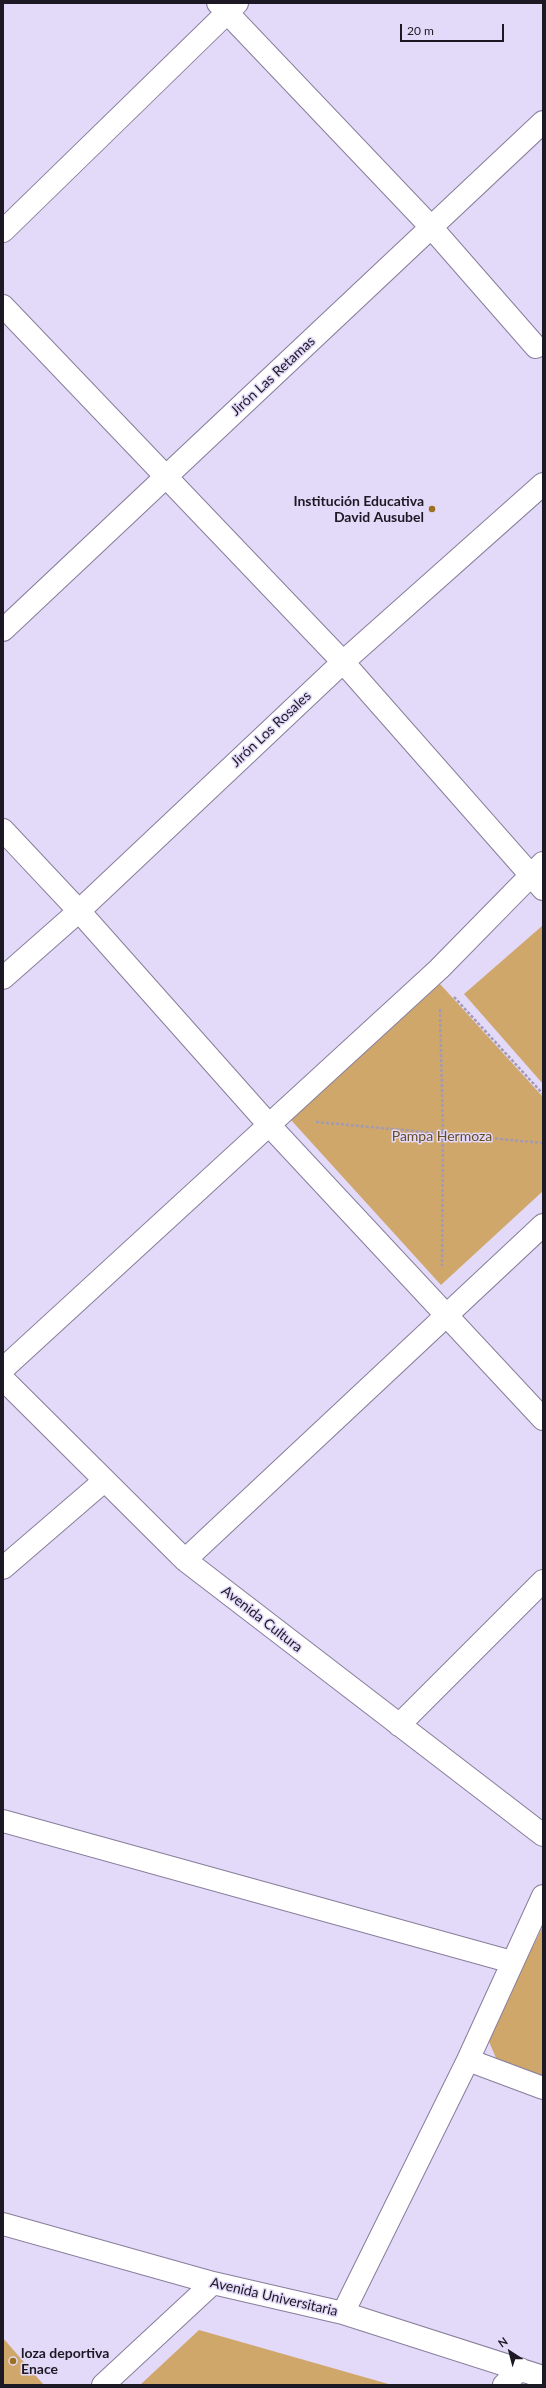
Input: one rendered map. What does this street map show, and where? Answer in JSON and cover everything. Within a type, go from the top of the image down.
[{"type":"street","points":[[3,231],[228,6],[431,227],[536,347]]},
{"type":"street","name":"Jirón Las Retamas","points":[[3,630],[543,122]]},
{"type":"street","points":[[3,306],[165,478],[343,662],[539,876],[439,975],[270,1126],[3,1369]]},
{"type":"street","name":"Jirón Los Rosales","points":[[3,978],[79,911],[343,662],[543,484]]},
{"type":"street","points":[[3,830],[79,911],[270,1126],[543,1419]]},
{"type":"street","points":[[185,1560],[446,1314],[543,1226]]},
{"type":"street","name":"Avenida Cultura","points":[[3,1379],[185,1560],[543,1834]]},
{"type":"street","points":[[3,1568],[104,1481]]},
{"type":"street","points":[[399,1725],[543,1581]]},
{"type":"street","points":[[3,1821],[512,1962]]},
{"type":"street","points":[[343,2312],[468,2060],[543,1896]]},
{"type":"street","points":[[468,2060],[543,2088]]},
{"type":"street","name":"Avenida Universitaria","points":[[3,2224],[213,2283],[343,2312],[543,2377]]},
{"type":"street","points":[[103,2385],[213,2283]]},
{"type":"street","points":[[504,2385],[520,2369]]},
{"type":"path","points":[[439,975],[543,1094]]},
{"type":"path","points":[[439,975],[443,1133],[442,1269]]},
{"type":"path","points":[[315,1122],[543,1143]]},
{"type":"green space","points":[[542,926],[543,928],[543,1084],[464,994]]},
{"type":"green space","name":"Pampa Hermoza","points":[[440,984],[543,1097],[543,1191],[441,1285],[291,1120]]},
{"type":"green space","points":[[543,1926],[543,2080],[499,2065],[487,2037]]},
{"type":"green space","points":[[199,2330],[392,2385],[140,2385]]},
{"type":"green space","name":"loza deportiva Enace","points":[[3,2338],[43,2384],[42,2385],[3,2385]]},
{"type":"place","name":"Institución Educativa David Ausubel","points":[[432,509]]},
{"type":"place","name":"loza deportiva Enace","points":[[13,2361]]}]
